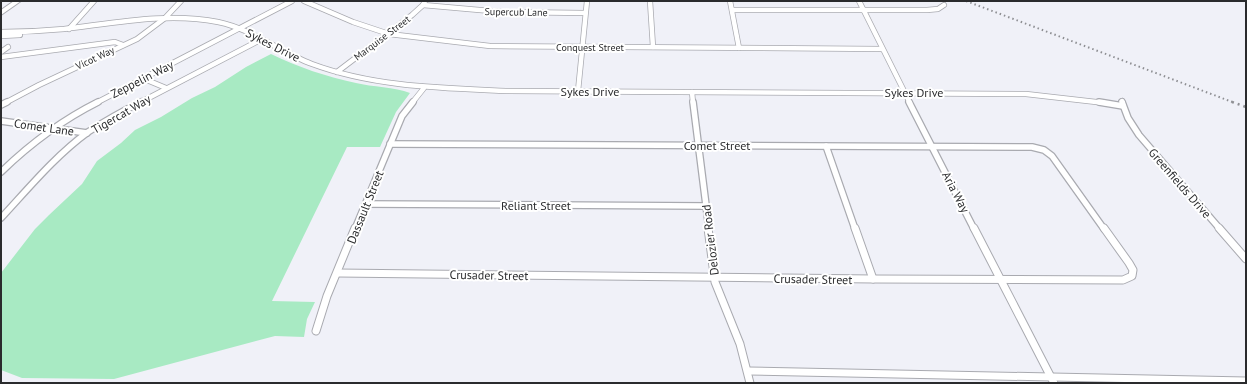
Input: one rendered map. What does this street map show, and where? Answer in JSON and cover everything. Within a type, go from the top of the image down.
[{"type":"main road","points":[[1,13],[18,1]]},
{"type":"street","points":[[1,36],[57,32],[69,28],[94,1]]},
{"type":"street","name":"Vicot Way","points":[[1,105],[39,85],[137,39],[165,18],[181,1]]},
{"type":"street","name":"Zeppelin Way","points":[[1,172],[23,151],[52,128],[72,115],[292,1]]},
{"type":"street","name":"Conquest Street","points":[[304,1],[352,22],[388,34],[490,46],[882,49]]},
{"type":"street","points":[[578,91],[587,1]]},
{"type":"street","points":[[650,1],[653,47]]},
{"type":"street","points":[[730,1],[739,48]]},
{"type":"street","name":"Aria Way","points":[[859,1],[931,145],[1053,380]]},
{"type":"street","name":"Marquise Street","points":[[337,72],[388,34],[424,3]]},
{"type":"street","name":"Supercub Lane","points":[[424,3],[502,12],[586,13]]},
{"type":"street","points":[[732,10],[928,10],[938,9],[944,5]]},
{"type":"street","name":"Sykes Drive","points":[[69,28],[136,20],[165,18],[197,19],[240,28],[287,54],[337,72],[376,81],[424,88],[506,91],[904,92],[1026,94],[1122,104]]},
{"type":"street","points":[[1,32],[69,28]]},
{"type":"street","name":"Tigercat Way","points":[[1,218],[57,160],[87,133],[117,114],[262,39]]},
{"type":"street","points":[[1,57],[115,42],[123,45]]},
{"type":"street","points":[[1,52],[8,47]]},
{"type":"street","points":[[142,78],[166,88]]},
{"type":"street","name":"Dassault Street","points":[[316,331],[327,296],[338,273],[402,116],[424,88]]},
{"type":"street","name":"Delozier Road","points":[[692,92],[714,277],[720,298],[739,343],[748,371],[750,383]]},
{"type":"street","name":"Greenfields Drive","points":[[1122,104],[1139,135],[1246,259]]},
{"type":"street","name":"Comet Lane","points":[[1,121],[87,133]]},
{"type":"street","name":"Comet Street","points":[[390,144],[931,145],[1018,146],[1044,150]]},
{"type":"street","points":[[826,146],[873,279]]},
{"type":"street","name":"Crusader Street","points":[[338,273],[873,279],[1123,280],[1132,276],[1133,270],[1129,263],[1052,156],[1044,150]]},
{"type":"street","name":"Reliant Street","points":[[366,204],[706,206]]},
{"type":"street","points":[[748,371],[1053,380],[1246,381]]},
{"type":"green space","points":[[271,54],[323,75],[362,84],[397,89],[410,93],[396,112],[380,147],[347,147],[272,301],[315,302],[307,319],[304,337],[275,336],[114,379],[22,378],[1,370],[1,273],[35,229],[82,184],[97,161],[121,143],[135,130],[161,117],[192,98],[215,87],[246,67]]},
{"type":"railway","points":[[966,1],[1235,103]]},
{"type":"railway","points":[[1232,102],[1246,107]]}]
